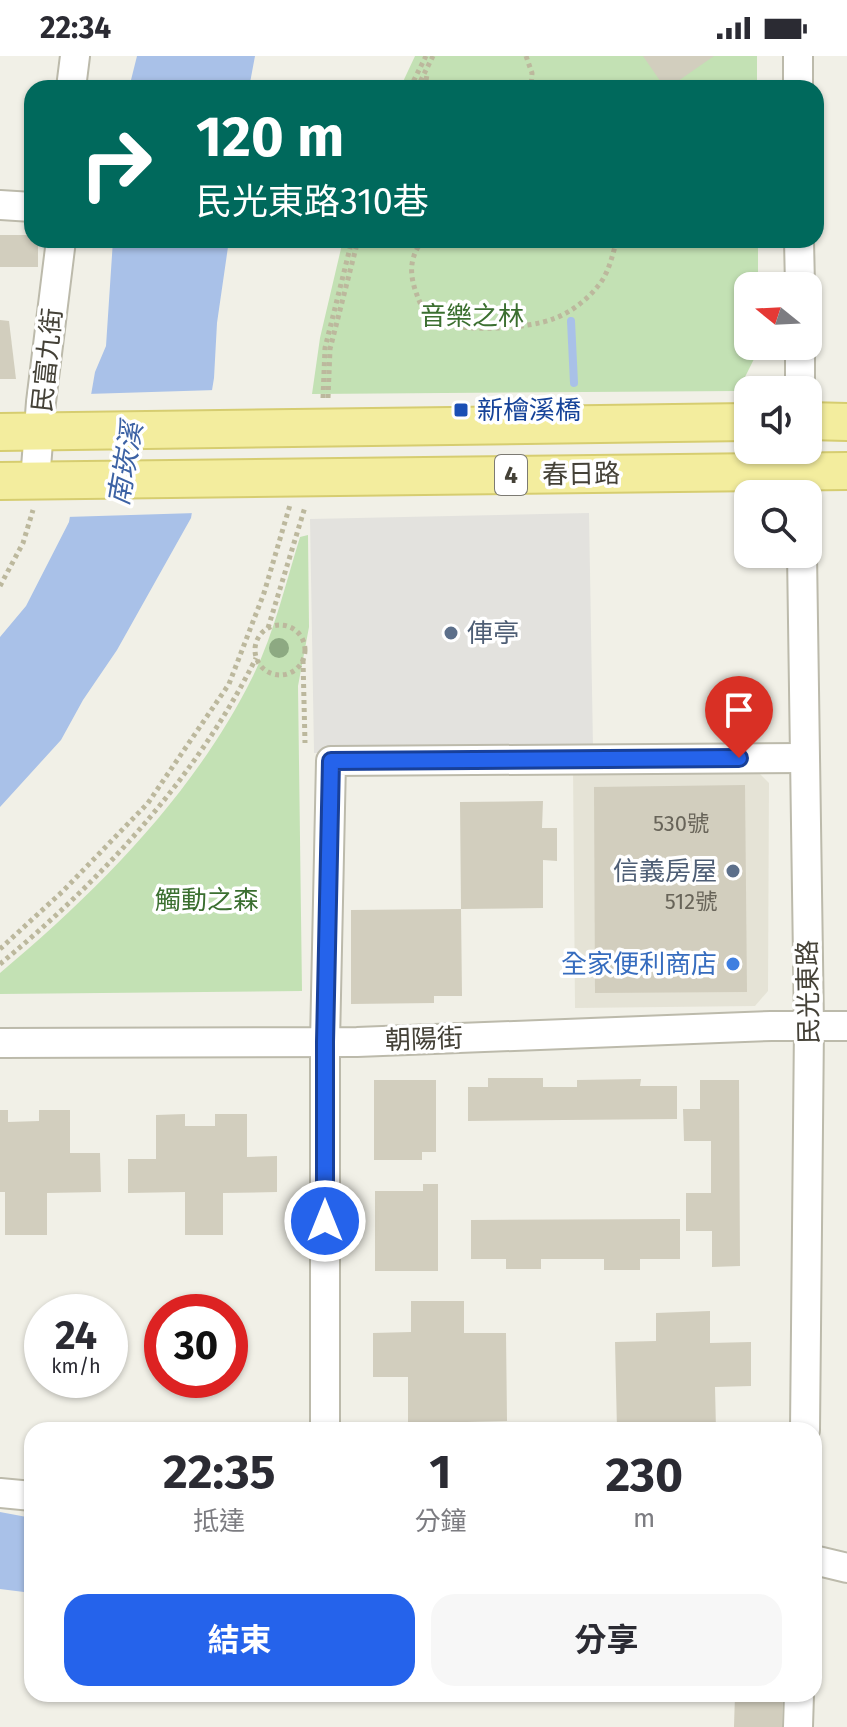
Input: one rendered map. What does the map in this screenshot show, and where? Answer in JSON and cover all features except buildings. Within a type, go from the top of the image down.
[{"type":"main road","points":[[822,421],[847,422]]},
{"type":"main road","name":"春日路","points":[[50,432],[734,422]]},
{"type":"main road","name":"4","points":[[0,432],[50,432]]},
{"type":"main road","name":"春日路","points":[[32,481],[847,471]]},
{"type":"street","points":[[72,80],[75,56]]},
{"type":"street","points":[[798,56],[798,80]]},
{"type":"street","points":[[0,205],[24,206]]},
{"type":"street","name":"民富九街","points":[[32,481],[50,432],[61,248]]},
{"type":"street","points":[[799,248],[800,272]]},
{"type":"street","name":"民光東路","points":[[802,568],[809,1026],[805,1422]]},
{"type":"street","points":[[325,1422],[325,1042],[331,761],[804,758]]},
{"type":"street","name":"朝陽街","points":[[0,1043],[325,1042],[847,1026]]},
{"type":"street","points":[[0,1493],[24,1495]]},
{"type":"street","points":[[822,1562],[847,1568]]},
{"type":"street","points":[[798,1727],[799,1702]]},
{"type":"path","points":[[414,80],[426,56]]},
{"type":"path","points":[[421,80],[433,56]]},
{"type":"path","points":[[425,80],[433,56]]},
{"type":"path","points":[[526,56],[532,80]]},
{"type":"path","points":[[325,398],[325,348],[353,248]]},
{"type":"path","points":[[419,248],[411,262],[410,280],[425,314],[450,325],[472,327],[519,326],[553,319],[582,302],[599,285],[614,248]]},
{"type":"path","points":[[0,586],[23,543],[33,508],[32,481]]},
{"type":"path","points":[[0,949],[63,891],[148,803],[229,684],[255,621],[290,504]]},
{"type":"path","points":[[0,964],[42,929],[98,874],[141,826],[209,737],[241,689],[256,658],[256,644],[268,629],[307,504]]},
{"type":"path","points":[[268,629],[283,625],[296,631],[304,645],[305,743]]},
{"type":"path","points":[[256,658],[265,670],[281,675],[294,670],[303,658]]},
{"type":"shaded area","name":"俥亭","points":[[589,513],[593,747],[314,753],[310,519]]},
{"type":"shaded area","points":[[752,766],[769,783],[768,991],[755,1006],[575,1008],[573,768]]},
{"type":"green space","points":[[415,56],[757,56],[757,80],[404,80]]},
{"type":"green space","name":"音樂之林","points":[[341,248],[758,248],[758,272],[734,272],[734,360],[754,360],[746,376],[734,376],[734,391],[312,394],[320,338]]},
{"type":"green space","name":"觸動之森","points":[[308,535],[309,627],[298,686],[302,991],[0,994],[0,973],[108,873],[174,800],[203,760],[253,676],[273,625],[300,537]]},
{"type":"water","points":[[137,56],[255,56],[250,80],[131,80]]},
{"type":"water","name":"南崁溪","points":[[112,248],[228,248],[217,323],[214,378],[191,518],[117,650],[83,700],[61,740],[0,807],[0,637],[26,606],[69,522],[95,372],[106,346]]},
{"type":"water","points":[[0,1512],[24,1516],[24,1592],[0,1589]]},
{"type":"pier","points":[[216,390],[196,513],[66,517],[87,394]]},
{"type":"pier","points":[[822,1594],[847,1602],[842,1659],[822,1653]]},
{"type":"waterway","points":[[571,321],[574,383]]},
{"type":"place","name":"新檜溪橋","points":[[461,410]]},
{"type":"place","name":"俥亭","points":[[451,633]]},
{"type":"place","name":"信義房屋","points":[[733,871]]},
{"type":"place","name":"全家便利商店","points":[[733,964]]},
{"type":"route","points":[[325,1221],[331,761],[739,758]]}]
